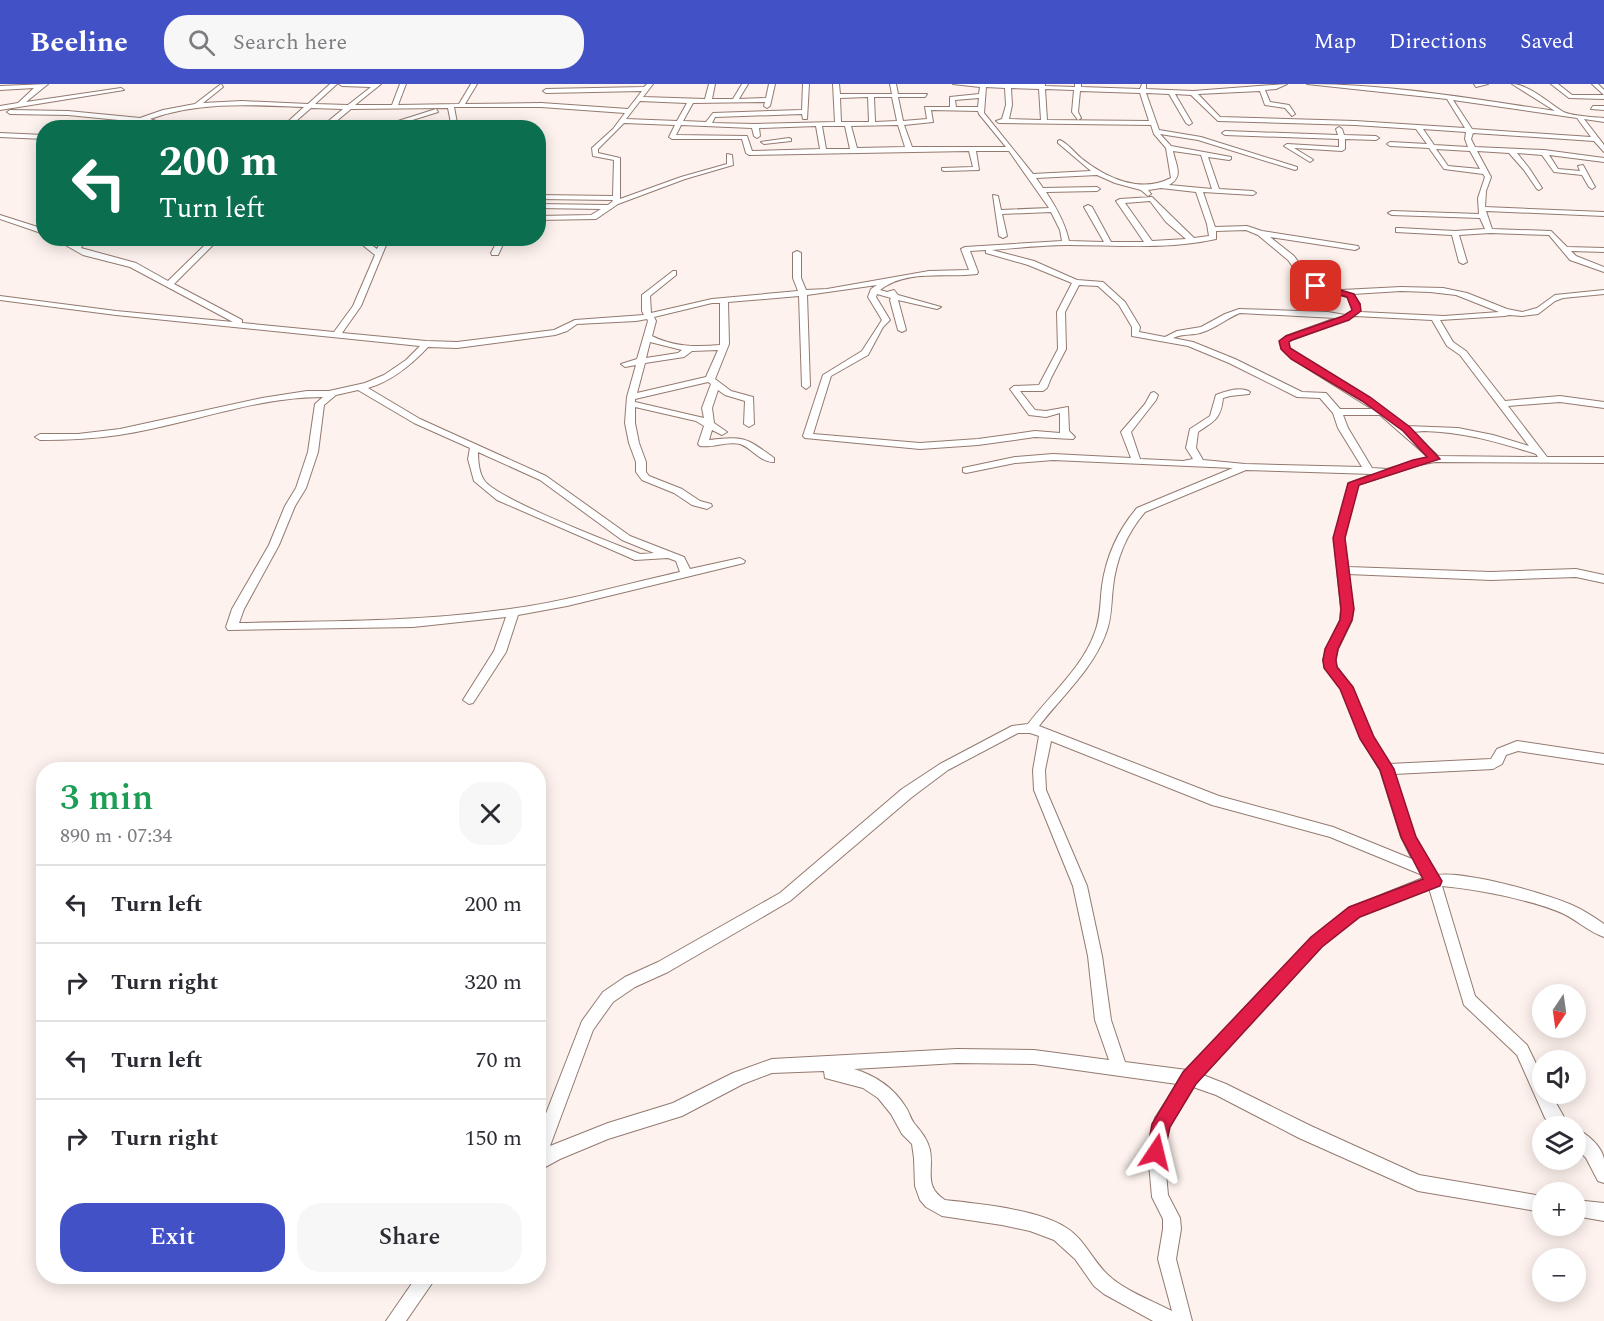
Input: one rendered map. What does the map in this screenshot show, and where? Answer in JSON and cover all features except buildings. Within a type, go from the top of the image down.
[{"type":"street","points":[[293,120],[334,84]]},
{"type":"street","points":[[342,84],[377,84]]},
{"type":"street","points":[[331,120],[377,84]]},
{"type":"street","points":[[394,107],[403,84]]},
{"type":"street","points":[[460,105],[474,84]]},
{"type":"street","points":[[532,105],[552,84]]},
{"type":"street","points":[[708,101],[712,84]]},
{"type":"street","points":[[735,100],[745,84]]},
{"type":"street","points":[[770,125],[768,100],[772,84]]},
{"type":"street","points":[[804,125],[806,84]]},
{"type":"street","points":[[836,84],[838,124]]},
{"type":"street","points":[[893,84],[900,123],[909,149]]},
{"type":"street","points":[[621,122],[785,126],[931,121],[923,84]]},
{"type":"street","points":[[956,84],[1143,88],[1173,93],[1215,93],[1224,90],[1262,89],[1284,84]]},
{"type":"street","points":[[1181,84],[1216,119],[1336,123],[1596,139]]},
{"type":"street","points":[[1310,84],[1376,87],[1604,120]]},
{"type":"street","points":[[1422,84],[1422,94]]},
{"type":"street","points":[[1476,85],[1485,84]]},
{"type":"street","points":[[1515,84],[1530,96],[1554,106],[1558,114]]},
{"type":"street","points":[[1554,84],[1570,97],[1604,95]]},
{"type":"street","points":[[1595,84],[1604,95]]},
{"type":"street","points":[[0,88],[43,85]]},
{"type":"street","points":[[0,116],[19,106],[43,85]]},
{"type":"street","points":[[196,106],[220,85],[228,95],[225,103]]},
{"type":"street","points":[[983,85],[981,113],[1030,176],[1061,222],[1066,243]]},
{"type":"street","points":[[546,91],[648,86]]},
{"type":"street","points":[[614,203],[617,158],[600,157],[595,152],[600,142],[621,122],[648,86]]},
{"type":"street","points":[[1005,121],[1009,105],[1008,86]]},
{"type":"street","points":[[1042,86],[1043,122]]},
{"type":"street","points":[[1077,87],[1075,112],[1078,118]]},
{"type":"street","points":[[1143,88],[1155,127],[1169,148],[1174,162],[1174,178],[1161,186]]},
{"type":"street","points":[[1262,89],[1267,104],[1287,106],[1293,114]]},
{"type":"street","points":[[0,108],[121,90]]},
{"type":"street","points":[[1173,93],[1174,101],[1189,123]]},
{"type":"street","points":[[836,96],[925,95]]},
{"type":"street","points":[[871,96],[872,123]]},
{"type":"street","points":[[953,108],[952,98],[981,96]]},
{"type":"street","points":[[1584,97],[1582,99],[1604,120]]},
{"type":"street","points":[[1449,98],[1470,131],[1468,139],[1488,177],[1481,212],[1490,231]]},
{"type":"street","points":[[639,99],[768,100]]},
{"type":"street","points":[[691,101],[672,137],[747,138],[746,145],[749,153],[823,150],[1009,149]]},
{"type":"street","points":[[10,111],[140,120],[160,111],[225,103],[346,107],[452,107]]},
{"type":"street","points":[[404,120],[460,105],[532,105],[629,111]]},
{"type":"street","points":[[452,107],[454,120]]},
{"type":"street","points":[[927,108],[982,109]]},
{"type":"street","points":[[1593,108],[1604,108]]},
{"type":"street","points":[[708,125],[713,115],[805,112]]},
{"type":"street","points":[[1579,116],[1604,150]]},
{"type":"street","points":[[1268,120],[1287,146],[1310,160]]},
{"type":"street","points":[[988,121],[1155,127],[1295,168]]},
{"type":"street","points":[[847,123],[854,150]]},
{"type":"street","points":[[1287,146],[1342,148],[1342,137],[1336,123]]},
{"type":"street","points":[[819,125],[823,150]]},
{"type":"street","points":[[755,126],[757,136]]},
{"type":"street","points":[[764,142],[790,142],[785,126]]},
{"type":"street","points":[[1419,128],[1448,169],[1486,172]]},
{"type":"street","points":[[1225,133],[1376,138]]},
{"type":"street","points":[[0,135],[36,137]]},
{"type":"street","points":[[1568,138],[1592,187]]},
{"type":"street","points":[[1060,142],[1086,167],[1126,185],[1143,188],[1161,186],[1253,193]]},
{"type":"street","points":[[1390,144],[1544,152],[1604,160]]},
{"type":"street","points":[[1169,148],[1229,158]]},
{"type":"street","points":[[944,169],[977,169],[972,149]]},
{"type":"street","points":[[1510,150],[1527,169],[1539,188]]},
{"type":"street","points":[[1544,152],[1556,171],[1585,173]]},
{"type":"street","points":[[1204,153],[1216,191]]},
{"type":"street","points":[[546,218],[593,217],[614,203],[683,178],[730,165],[729,155]]},
{"type":"street","points":[[1030,176],[1096,173]]},
{"type":"street","points":[[1143,188],[1169,220],[1192,241]]},
{"type":"street","points":[[1039,190],[1097,189]]},
{"type":"street","points":[[0,298],[116,313],[243,324],[336,336],[457,345],[555,332],[564,330],[575,322],[586,320],[636,319],[724,300],[803,293],[929,273],[974,272],[965,249],[972,248],[1066,243],[1109,245],[1210,239],[1213,237],[1213,230],[1199,190]]},
{"type":"street","points":[[995,196],[1004,237]]},
{"type":"street","points":[[546,198],[614,203]]},
{"type":"street","points":[[1149,243],[1119,202],[1152,199]]},
{"type":"street","points":[[546,206],[614,203]]},
{"type":"street","points":[[1088,207],[1109,245]]},
{"type":"street","points":[[998,212],[1052,210]]},
{"type":"street","points":[[1392,213],[1604,214]]},
{"type":"street","points":[[0,217],[36,229]]},
{"type":"street","points":[[1213,230],[1247,228],[1261,233],[1355,248]]},
{"type":"street","points":[[1399,230],[1455,234],[1490,231],[1551,233],[1573,258],[1604,270]]},
{"type":"street","points":[[1261,233],[1291,258],[1306,279],[1316,286],[1345,292],[1392,290],[1454,292],[1514,314]]},
{"type":"street","points":[[1455,234],[1463,262]]},
{"type":"street","points":[[71,246],[129,263],[243,324]]},
{"type":"street","points":[[169,284],[209,246]]},
{"type":"street","points":[[369,246],[379,254]]},
{"type":"street","points":[[336,336],[357,306],[382,246]]},
{"type":"street","points":[[495,253],[499,246]]},
{"type":"street","points":[[972,248],[1031,263],[1076,282],[1100,284],[1122,304],[1136,327],[1135,334],[1167,339],[1208,350],[1300,395],[1323,395],[1337,412],[1343,428],[1368,470]]},
{"type":"street","points":[[1565,249],[1604,250]]},
{"type":"street","points":[[797,253],[797,278],[803,293],[806,386]]},
{"type":"street","points":[[673,273],[646,295],[646,311],[652,321],[632,400],[632,432],[641,462],[641,472],[645,478],[707,506]]},
{"type":"street","points":[[888,281],[874,291],[872,297],[886,320],[880,324],[867,352],[846,367],[827,375],[808,436],[920,446],[978,442],[1035,434],[1070,437],[1064,432],[1065,409],[1046,414],[1032,413],[1014,389],[1043,388],[1044,380],[1061,352],[1064,342],[1061,332],[1061,309],[1076,282]]},
{"type":"street","points":[[888,281],[890,291],[896,297]]},
{"type":"street","points":[[874,291],[937,307]]},
{"type":"street","points":[[1345,292],[1356,304],[1357,311],[1350,316],[1289,338],[1284,341],[1286,349],[1383,412],[1406,429],[1435,459]]},
{"type":"street","points":[[1167,339],[1180,331],[1203,330],[1226,314],[1239,311],[1434,317],[1514,314],[1539,312],[1559,297],[1604,292]]},
{"type":"street","points":[[896,297],[894,300],[902,330]]},
{"type":"street","points":[[724,300],[724,347],[707,408],[709,424],[703,444],[738,440],[771,460]]},
{"type":"street","points":[[1434,317],[1450,344],[1463,352],[1542,456]]},
{"type":"street","points":[[648,337],[659,344],[705,349],[724,347]]},
{"type":"street","points":[[40,437],[78,437],[120,432],[251,403],[307,394],[329,394],[360,387],[387,377],[398,370],[426,344]]},
{"type":"street","points":[[625,364],[681,355],[691,348]]},
{"type":"street","points":[[632,400],[713,382],[728,393],[750,399],[749,424]]},
{"type":"street","points":[[360,387],[417,421],[474,449],[543,478],[626,538],[680,559],[686,573]]},
{"type":"street","points":[[1199,462],[1191,448],[1193,431],[1208,424],[1213,418],[1217,412],[1219,397],[1228,393],[1246,392]]},
{"type":"street","points":[[329,394],[320,404],[313,452],[301,488],[290,506],[274,545],[238,609],[232,627],[413,623],[513,612],[567,602],[740,561]]},
{"type":"street","points":[[1136,460],[1127,442],[1126,432],[1136,418],[1150,406],[1154,395]]},
{"type":"street","points":[[1502,404],[1560,399],[1604,405]]},
{"type":"street","points":[[632,400],[699,419],[722,432]]},
{"type":"street","points":[[1337,412],[1383,412]]},
{"type":"street","points":[[1406,429],[1429,427],[1478,432],[1542,456]]},
{"type":"street","points":[[474,449],[473,459],[479,481],[501,498],[639,558],[670,555]]},
{"type":"street","points":[[1554,1116],[1522,1050],[1481,1014],[1469,1000],[1430,876],[1408,837],[1386,769],[1367,739],[1346,687],[1331,668],[1329,660],[1346,620],[1339,538],[1354,483],[1435,459],[1542,456],[1604,460]]},
{"type":"street","points":[[966,470],[1015,460],[1053,458],[1389,471]]},
{"type":"street","points":[[1031,728],[1098,639],[1108,608],[1109,576],[1116,553],[1132,519],[1141,510],[1245,467]]},
{"type":"street","points":[[1343,570],[1491,576],[1576,573],[1604,579]]},
{"type":"street","points":[[469,700],[500,652],[513,612]]},
{"type":"street","points":[[546,1136],[587,1026],[608,997],[630,982],[663,967],[785,897],[907,793],[944,767],[1016,729],[1031,728],[1217,801],[1333,832],[1430,876],[1467,882],[1541,900],[1569,910],[1604,932]]},
{"type":"street","points":[[1046,734],[1040,770],[1040,790],[1080,886],[1095,956],[1104,1020],[1120,1070]]},
{"type":"street","points":[[1386,769],[1493,764],[1498,761],[1501,752],[1517,746],[1604,759]]},
{"type":"street","points":[[1183,1321],[1167,1259],[1171,1218],[1160,1197],[1156,1152],[1161,1124],[1190,1078],[1293,967],[1332,930],[1354,912],[1430,876]]},
{"type":"street","points":[[546,1158],[608,1131],[676,1110],[739,1078],[772,1066],[968,1056],[1035,1057],[1190,1078],[1220,1089],[1305,1132],[1418,1183],[1532,1202]]},
{"type":"street","points":[[831,1073],[856,1075],[876,1087],[897,1108],[918,1139],[923,1187],[926,1197],[933,1203],[942,1208],[1030,1222],[1060,1233],[1082,1253],[1105,1284],[1171,1321]]},
{"type":"street","points":[[1586,1146],[1592,1152],[1604,1175]]},
{"type":"street","points":[[1586,1210],[1604,1212]]},
{"type":"street","points":[[395,1321],[422,1284]]},
{"type":"route","points":[[1156,1152],[1161,1124],[1190,1078],[1317,942],[1354,912],[1434,881],[1425,870],[1408,837],[1386,769],[1367,739],[1346,687],[1331,668],[1329,660],[1346,620],[1347,609],[1339,538],[1354,483],[1417,462],[1435,459],[1406,429],[1366,399],[1290,354],[1286,349],[1284,341],[1289,338],[1346,318],[1357,311],[1356,304],[1345,292],[1316,286]]}]
